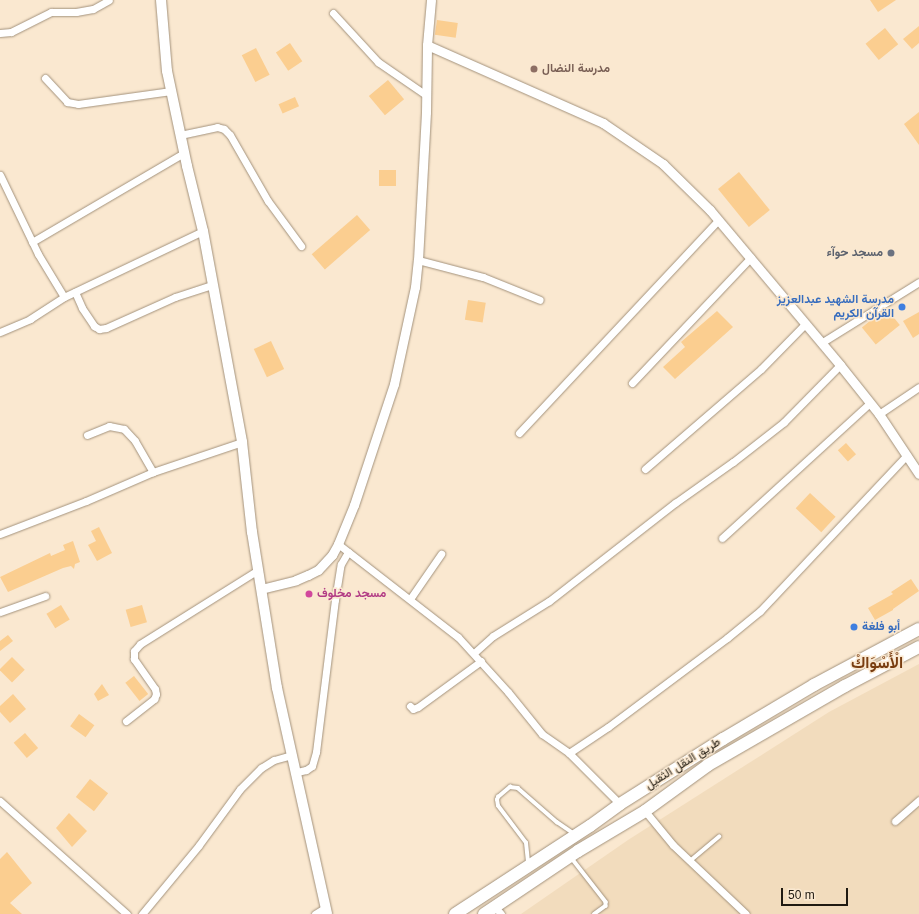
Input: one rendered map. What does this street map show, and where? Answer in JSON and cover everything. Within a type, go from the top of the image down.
[{"type":"highway","name":"طريق النقل الثقيل","points":[[455,914],[620,804],[723,739],[814,685],[919,629]]},
{"type":"highway","name":"طريق النقل الثقيل","points":[[484,914],[498,911],[570,856],[645,811],[708,765],[844,686],[919,647]]},
{"type":"main road","points":[[161,0],[167,71],[184,153],[203,231],[242,442],[258,570],[277,688],[326,911]]},
{"type":"street","points":[[0,33],[11,32],[51,12],[76,12],[93,9],[109,0]]},
{"type":"street","points":[[261,589],[296,580],[318,570],[338,544],[354,505],[394,384],[415,287],[418,260],[427,45],[431,0]]},
{"type":"street","points":[[333,13],[378,62],[426,95]]},
{"type":"street","points":[[427,45],[573,108],[619,133],[663,164],[690,188],[751,257],[805,324],[840,364],[879,414],[919,474]]},
{"type":"street","points":[[45,78],[67,102],[78,104],[171,91]]},
{"type":"street","points":[[180,134],[217,127],[224,129],[234,142],[268,201],[301,246]]},
{"type":"street","points":[[32,242],[184,153]]},
{"type":"street","points":[[0,175],[32,242],[64,297]]},
{"type":"street","points":[[519,433],[718,220]]},
{"type":"street","points":[[0,332],[30,319],[64,297],[203,231]]},
{"type":"street","points":[[632,383],[751,257]]},
{"type":"street","points":[[418,260],[483,277],[540,300]]},
{"type":"street","points":[[822,343],[919,282]]},
{"type":"street","points":[[75,292],[82,308],[94,326],[99,329],[106,328],[175,297],[213,285]]},
{"type":"street","points":[[645,469],[761,369],[805,324]]},
{"type":"street","points":[[474,653],[493,636],[549,601],[675,503],[733,462],[784,422],[840,364]]},
{"type":"street","points":[[879,414],[919,387]]},
{"type":"street","points":[[722,538],[870,403]]},
{"type":"street","points":[[87,435],[109,426],[124,429],[135,441],[153,472]]},
{"type":"street","points":[[0,534],[86,501],[153,472],[242,442]]},
{"type":"street","points":[[569,753],[608,727],[728,638],[760,611],[907,455]]},
{"type":"street","points":[[338,544],[458,637],[508,692],[542,734],[569,753],[620,804]]},
{"type":"street","points":[[296,772],[306,770],[312,766],[316,752],[337,586],[341,564],[348,552]]},
{"type":"street","points":[[410,599],[441,554]]},
{"type":"street","points":[[126,721],[154,699],[156,694],[155,689],[134,659],[134,651],[140,644],[258,570]]},
{"type":"street","points":[[0,612],[45,596]]},
{"type":"street","points":[[410,706],[413,709],[418,707],[480,661]]},
{"type":"street","points":[[142,914],[199,845],[240,789],[261,768],[274,760],[292,755]]},
{"type":"street","points":[[895,821],[919,800]]},
{"type":"street","points":[[0,801],[127,914]]},
{"type":"street","points":[[645,811],[673,844],[746,914]]},
{"type":"street","points":[[315,914],[326,911]]},
{"type":"lane","points":[[528,866],[526,843],[498,806],[498,797],[510,787],[518,788],[557,822],[576,834]]},
{"type":"lane","points":[[690,861],[720,837]]},
{"type":"lane","points":[[570,856],[606,902],[606,906],[595,914]]},
{"type":"shaded area","points":[[919,664],[919,914],[521,914],[628,840],[829,712]]},
{"type":"building","points":[[870,0],[896,0],[878,12]]},
{"type":"building","points":[[437,20],[458,23],[456,38],[435,35]]},
{"type":"building","points":[[919,26],[919,43],[912,49],[903,39]]},
{"type":"building","points":[[885,28],[898,44],[879,60],[866,44]]},
{"type":"building","points":[[290,43],[302,61],[288,71],[276,53]]},
{"type":"building","points":[[256,48],[270,75],[255,82],[242,55]]},
{"type":"building","points":[[388,80],[404,99],[385,115],[369,96]]},
{"type":"building","points":[[295,97],[299,106],[283,113],[279,104]]},
{"type":"building","points":[[919,112],[919,145],[904,124]]},
{"type":"building","points":[[379,170],[396,170],[396,186],[379,186]]},
{"type":"building","points":[[739,172],[770,210],[749,227],[718,189]]},
{"type":"building","points":[[357,215],[370,230],[325,269],[312,254]]},
{"type":"building","points":[[468,300],[486,303],[483,323],[465,320]]},
{"type":"building","points":[[886,308],[900,325],[876,345],[862,328]]},
{"type":"building","points":[[717,311],[733,327],[675,379],[663,367],[685,347],[681,342]]},
{"type":"building","points":[[919,312],[919,334],[913,338],[903,321]]},
{"type":"building","points":[[271,341],[284,369],[267,377],[254,349]]},
{"type":"building","points":[[846,443],[856,454],[848,462],[838,450]]},
{"type":"building","points":[[810,493],[836,517],[821,532],[796,508]]},
{"type":"building","points":[[99,527],[112,553],[97,561],[88,545],[96,541],[91,531]]},
{"type":"building","points":[[73,541],[80,562],[75,564],[74,569],[71,566],[63,568],[8,592],[0,577],[50,553],[51,556],[65,550],[63,545]]},
{"type":"building","points":[[911,579],[919,591],[893,610],[875,620],[868,608],[893,594],[891,592]]},
{"type":"building","points":[[61,605],[70,620],[55,628],[46,614]]},
{"type":"building","points":[[142,605],[147,622],[131,627],[126,610]]},
{"type":"building","points":[[8,635],[13,641],[0,651],[0,641]]},
{"type":"building","points":[[12,657],[25,670],[12,682],[0,669]]},
{"type":"building","points":[[134,676],[148,694],[139,701],[125,683]]},
{"type":"building","points":[[102,684],[109,695],[98,701],[94,694]]},
{"type":"building","points":[[13,694],[26,709],[10,723],[0,712],[0,706]]},
{"type":"building","points":[[79,714],[94,725],[86,737],[70,726]]},
{"type":"building","points":[[25,733],[38,748],[27,758],[14,743]]},
{"type":"building","points":[[90,779],[108,793],[94,811],[76,797]]},
{"type":"building","points":[[69,813],[87,831],[72,847],[56,828]]},
{"type":"building","points":[[7,852],[32,883],[10,903],[22,914],[0,914],[0,859]]},
{"type":"place","name":"مدرسة النضال","points":[[534,69]]},
{"type":"place","name":"مسجد حوآء","points":[[891,253]]},
{"type":"place","name":"مدرسة الشهيد عبدالعزيز القرآن الكريم","points":[[902,307]]},
{"type":"place","name":"مسجد مخلوف","points":[[309,594]]},
{"type":"place","name":"أبو فلغة","points":[[854,627]]},
{"type":"district","name":"الْأَسْوَاكْ","points":[[877,663]]}]
